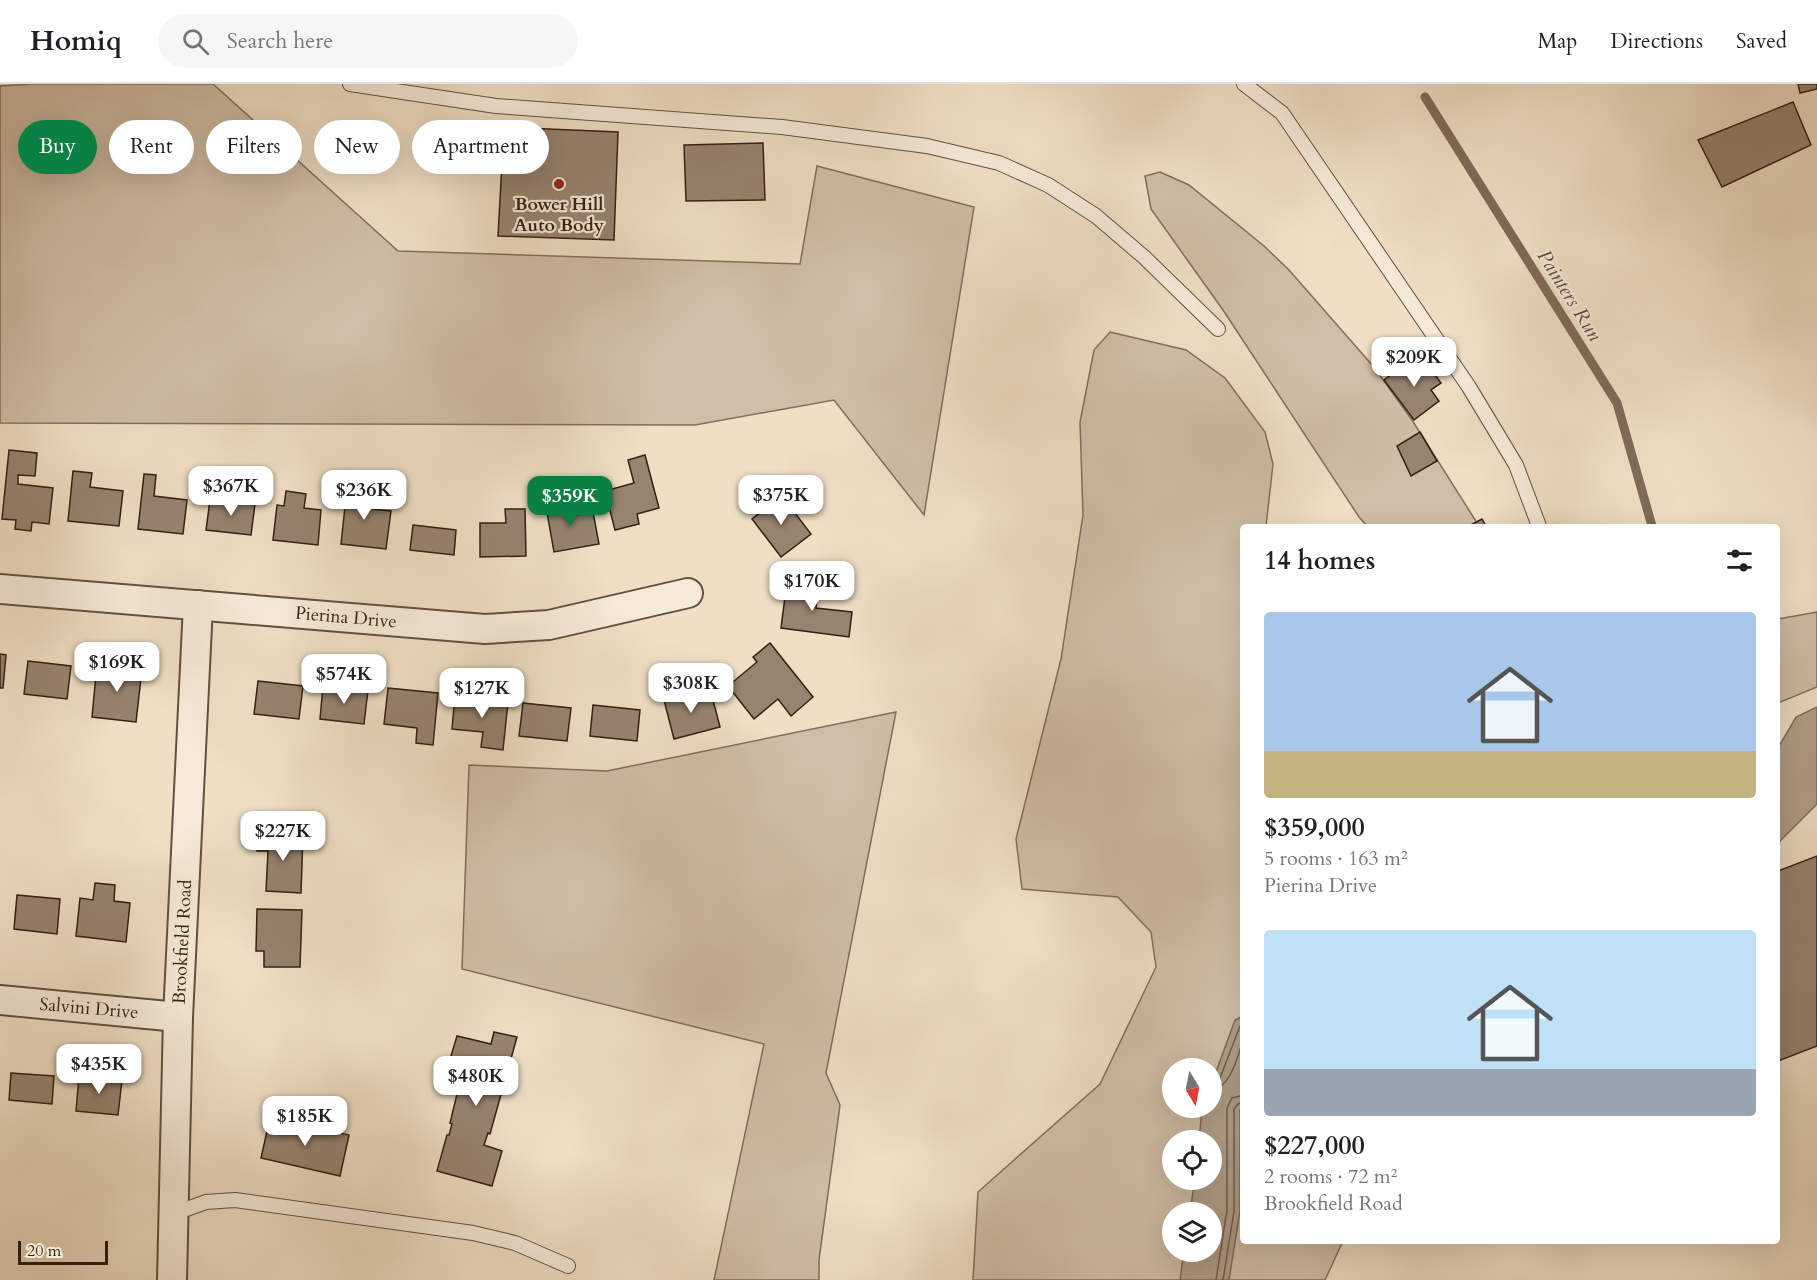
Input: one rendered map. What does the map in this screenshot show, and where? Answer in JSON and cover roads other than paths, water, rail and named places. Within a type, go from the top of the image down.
[{"type":"street","name":"Pierina Drive","points":[[0,589],[485,629],[549,625],[688,593]]},
{"type":"street","name":"Brookfield Road","points":[[171,1280],[178,1017],[198,604]]},
{"type":"street","name":"Salvini Drive","points":[[0,1000],[178,1017]]},
{"type":"lane","points":[[350,84],[496,106],[783,127],[927,146],[999,164],[1048,185],[1096,216],[1144,257],[1218,329]]},
{"type":"lane","points":[[1244,84],[1282,112],[1438,341],[1516,465],[1538,524]]},
{"type":"lane","points":[[173,1214],[206,1202],[235,1200],[472,1233],[514,1243],[568,1266]]},
{"type":"water","points":[[1817,707],[1817,804],[1780,841],[1780,745],[1796,717]]},
{"type":"water","points":[[1240,1018],[1240,1211],[1229,1280],[1180,1280],[1182,1262],[1222,1262],[1222,1202],[1192,1202],[1193,1190],[1222,1190],[1222,1130],[1200,1130],[1201,1118],[1222,1118],[1221,1058],[1235,1020]]},
{"type":"waterway","name":"Painters Run","points":[[1425,97],[1617,403],[1651,524]]},
{"type":"place","name":"Bower Hill Auto Body","points":[[559,184]]}]
